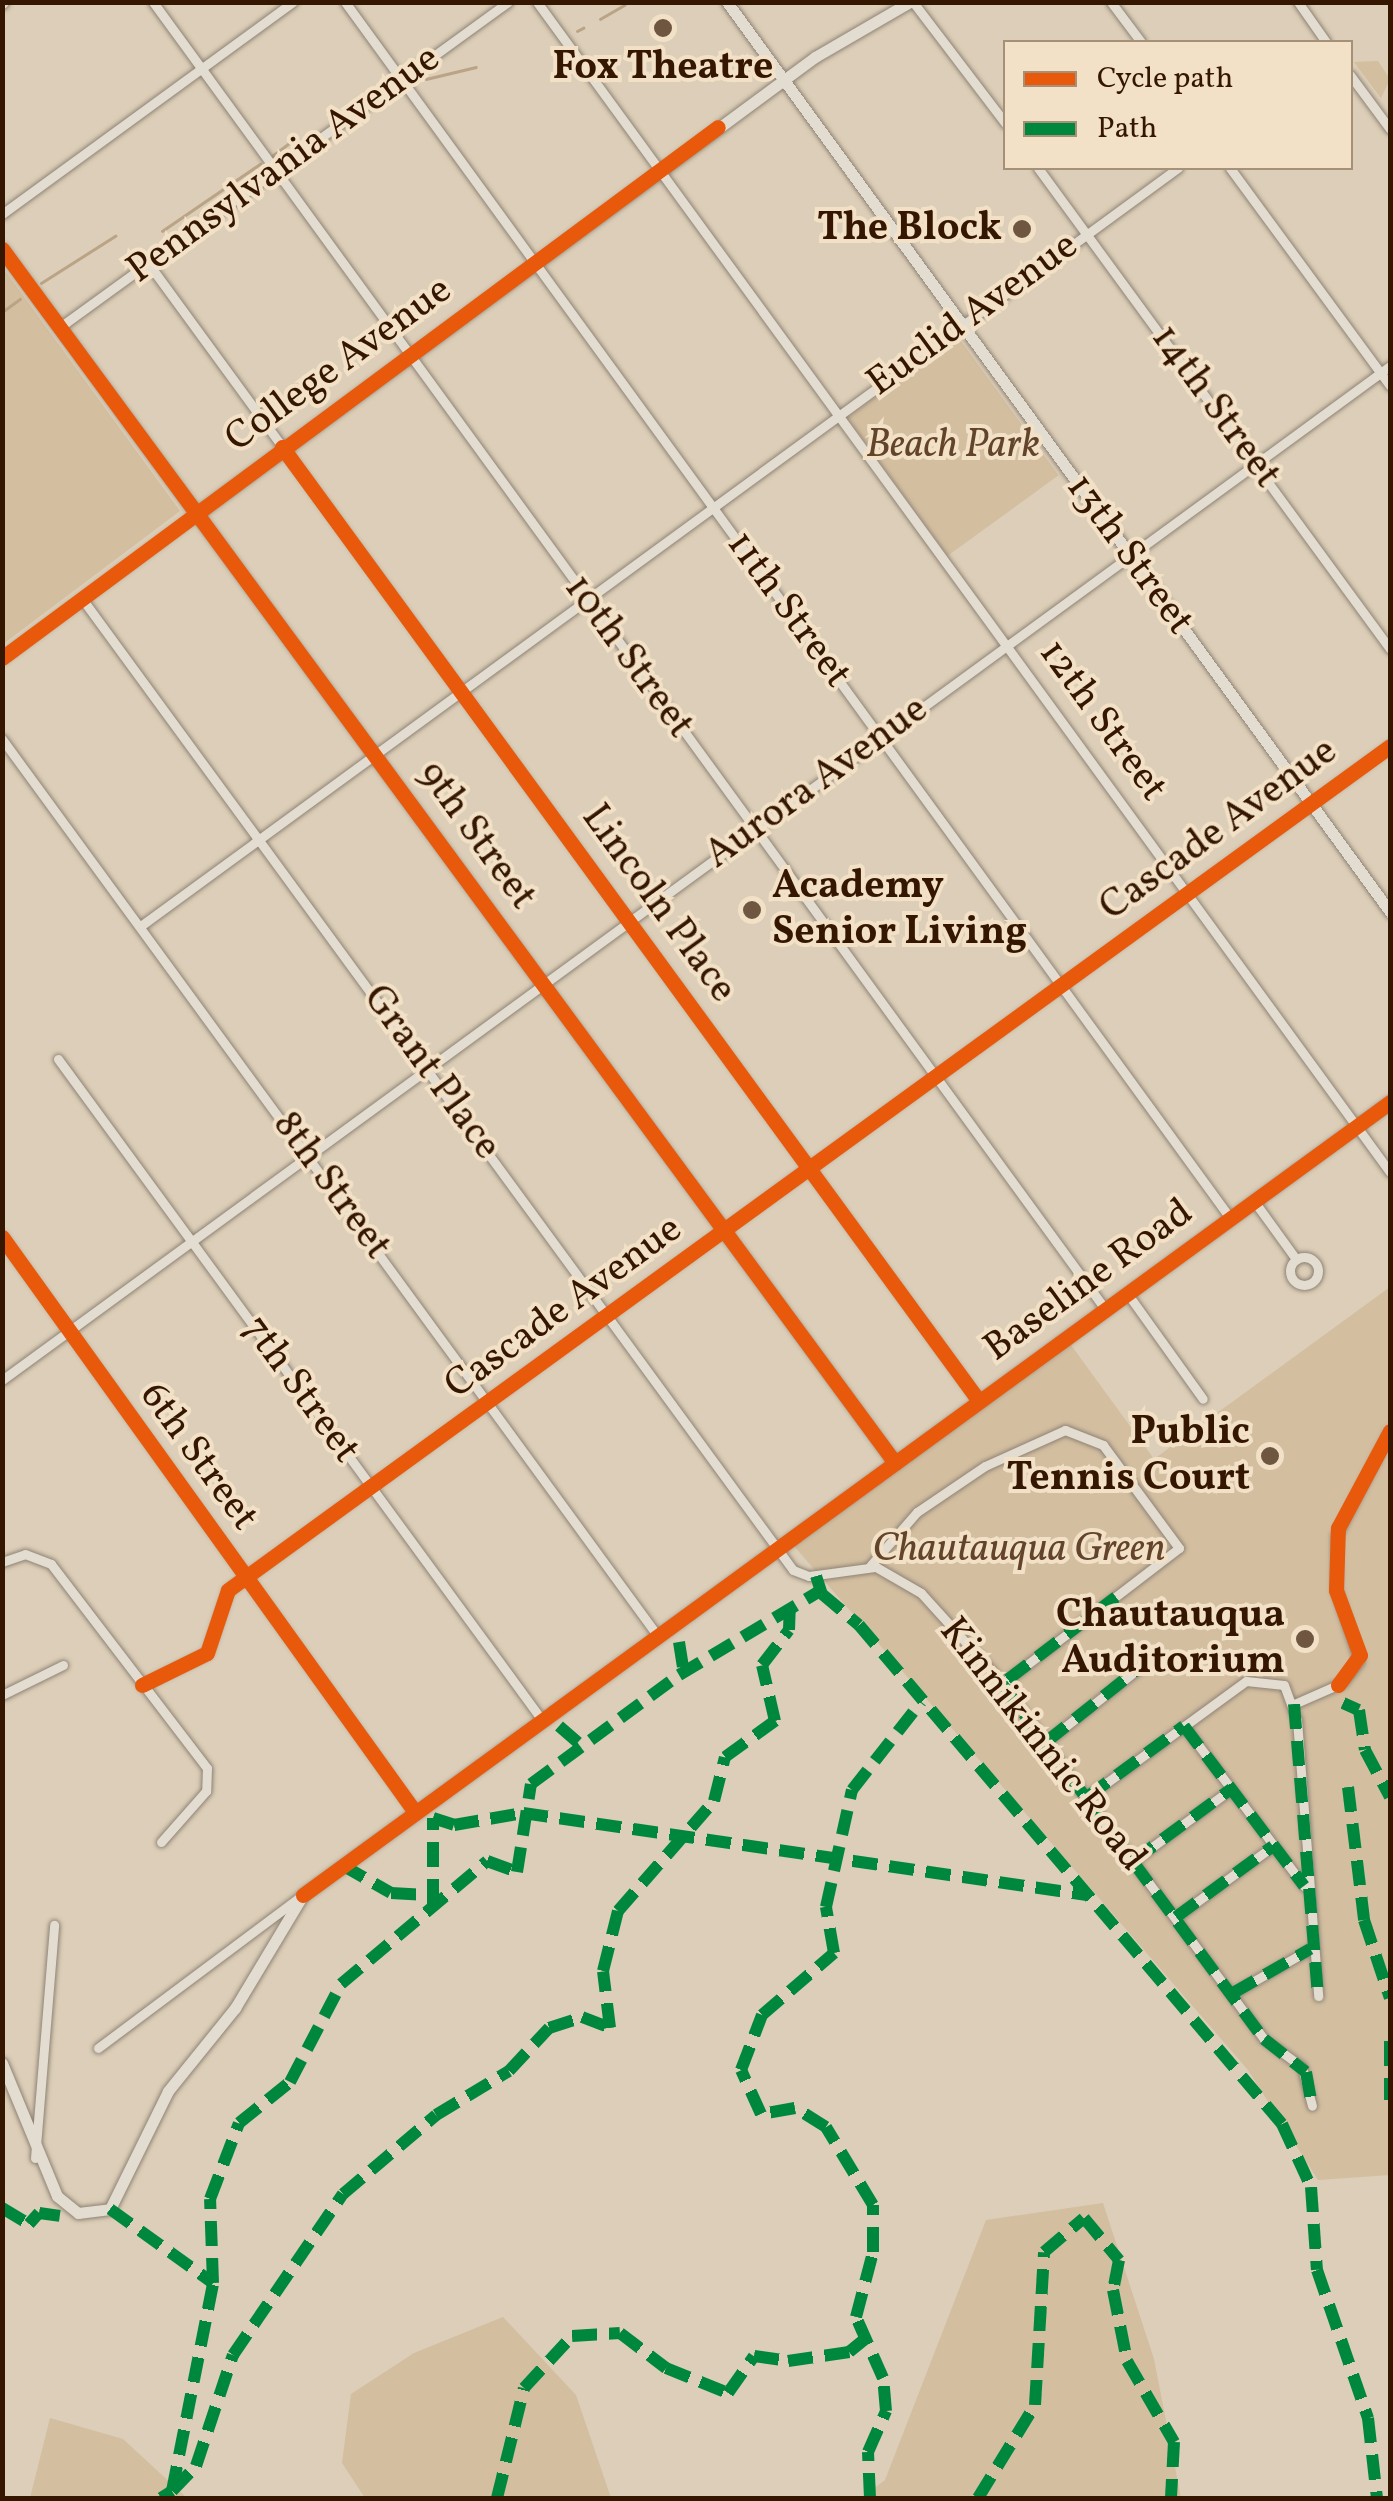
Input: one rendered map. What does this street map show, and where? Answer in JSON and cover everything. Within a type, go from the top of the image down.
[{"type":"street","name":"10th Street","points":[[153,2],[407,356],[937,1074],[1105,1309]]},
{"type":"street","points":[[2,214],[292,2]]},
{"type":"street","name":"11th Street","points":[[344,2],[1230,1218]]},
{"type":"street","name":"Pennsylvania Avenue","points":[[60,327],[508,2]]},
{"type":"street","name":"12th Street","points":[[537,2],[657,172],[1390,1172]]},
{"type":"street","name":"13th Street","points":[[727,2],[1390,912]]},
{"type":"street","points":[[912,2],[1003,120]]},
{"type":"street","name":"College Avenue","points":[[2,658],[282,447],[784,80],[894,5],[912,2]]},
{"type":"street","points":[[1111,2],[1140,40]]},
{"type":"street","points":[[1298,2],[1325,40]]},
{"type":"street","points":[[1353,79],[1390,129]]},
{"type":"street","name":"14th Street","points":[[1039,170],[1390,649]]},
{"type":"street","name":"Euclid Avenue","points":[[142,925],[836,414],[1175,170]]},
{"type":"street","points":[[1232,170],[1386,370],[1390,386]]},
{"type":"street","name":"9th Street","points":[[2,250],[895,1463]]},
{"type":"street","name":"Lincoln Place","points":[[148,263],[979,1401]]},
{"type":"street","name":"Aurora Avenue","points":[[2,1380],[542,982],[1386,370]]},
{"type":"street","name":"Grant Place","points":[[83,600],[777,1548]]},
{"type":"street","name":"8th Street","points":[[2,739],[142,925],[657,1635]]},
{"type":"street","name":"Cascade Avenue","points":[[142,1685],[207,1653],[221,1599],[247,1578],[1390,746]]},
{"type":"street","name":"7th Street","points":[[58,1060],[542,1720]]},
{"type":"street","name":"Baseline Road","points":[[98,2048],[414,1812],[1390,1102]]},
{"type":"street","points":[[1254,1201],[1296,1259]]},
{"type":"street","name":"6th Street","points":[[2,1237],[414,1812]]},
{"type":"street","points":[[1127,1293],[1203,1399]]},
{"type":"street","points":[[777,1548],[801,1575],[870,1566],[946,1490],[1064,1430],[1104,1445],[1174,1530],[1176,1552],[1002,1684]]},
{"type":"street","points":[[1294,1704],[1338,1685],[1360,1656],[1336,1590],[1338,1528],[1390,1431]]},
{"type":"street","points":[[2,1562],[25,1554],[51,1564],[209,1776],[160,1842]]},
{"type":"street","name":"Kinnikinnic Road","points":[[870,1566],[914,1586],[1002,1684],[1259,2032],[1308,2074],[1312,2106]]},
{"type":"street","points":[[2,1696],[63,1665]]},
{"type":"street","points":[[1046,1742],[1139,1668]]},
{"type":"street","points":[[1087,1797],[1256,1677],[1280,1682],[1294,1704],[1304,1886],[1318,1996]]},
{"type":"street","points":[[1184,1726],[1304,1886]]},
{"type":"street","points":[[1133,1860],[1231,1789]]},
{"type":"street","points":[[1176,1917],[1273,1846]]},
{"type":"street","points":[[2,2063],[35,2158],[78,2213],[116,2202],[168,2091],[234,2008],[303,1895]]},
{"type":"street","points":[[35,2158],[54,1925]]},
{"type":"street","points":[[1232,1993],[1310,1949]]},
{"type":"green space","points":[[1378,61],[1390,79],[1381,98],[1354,62]]},
{"type":"green space","points":[[3,268],[180,511],[2,644]]},
{"type":"green space","name":"Beach Park","points":[[958,337],[1059,475],[948,556],[847,418]]},
{"type":"green space","name":"Chautauqua Green","points":[[1390,1287],[1390,2175],[1318,2180],[1248,2070],[794,1546],[1071,1345],[1154,1459]]},
{"type":"green space","points":[[1103,2203],[1154,2359],[1181,2498],[861,2498],[885,2480],[986,2220]]},
{"type":"green space","points":[[503,2317],[576,2395],[611,2498],[365,2498],[342,2463],[351,2394],[414,2353]]},
{"type":"green space","points":[[50,2418],[123,2439],[187,2498],[30,2498]]},
{"type":"waterway","points":[[600,19],[624,5]]},
{"type":"waterway","points":[[577,31],[583,28]]},
{"type":"waterway","points":[[426,79],[476,67]]},
{"type":"waterway","points":[[272,156],[292,141]]},
{"type":"waterway","points":[[162,231],[260,164]]},
{"type":"waterway","points":[[41,283],[115,236]]},
{"type":"waterway","points":[[2,312],[20,299]]},
{"type":"marked path","points":[[816,1576],[822,1594],[859,1625],[1282,2124],[1311,2187],[1317,2270],[1368,2418],[1377,2498]]},
{"type":"marked path","points":[[161,2498],[172,2491],[213,2283],[210,2199],[239,2123],[290,2082],[341,1984],[487,1861],[517,1872],[531,1784],[679,1675],[820,1591]]},
{"type":"marked path","points":[[1116,1597],[1002,1684],[1264,2039],[1306,2072],[1312,2106]]},
{"type":"marked path","points":[[172,2491],[196,2466],[233,2355],[343,2194],[436,2115],[509,2071],[549,2028],[582,2017],[610,2028],[603,1971],[618,1911],[714,1801],[725,1757],[775,1721],[762,1665],[789,1630],[790,1607]]},
{"type":"marked path","points":[[679,1642],[684,1673]]},
{"type":"marked path","points":[[1046,1742],[1139,1668]]},
{"type":"marked path","points":[[870,2498],[868,2452],[886,2411],[883,2378],[856,2317],[873,2252],[873,2205],[826,2127],[795,2108],[761,2114],[741,2070],[762,2015],[834,1953],[826,1907],[852,1790],[921,1702]]},
{"type":"marked path","points":[[1343,1703],[1359,1710],[1365,1750],[1390,1797]]},
{"type":"marked path","points":[[1294,1704],[1318,1996]]},
{"type":"marked path","points":[[559,1726],[583,1747]]},
{"type":"marked path","points":[[1087,1797],[1184,1726],[1304,1886]]},
{"type":"marked path","points":[[1348,1787],[1364,1920],[1390,1998]]},
{"type":"marked path","points":[[1133,1861],[1231,1789]]},
{"type":"marked path","points":[[433,1904],[433,1818],[454,1825],[523,1813],[1087,1895]]},
{"type":"marked path","points":[[1176,1917],[1273,1846]]},
{"type":"marked path","points":[[342,1865],[391,1893],[427,1895]]},
{"type":"marked path","points":[[1233,1993],[1310,1949]]},
{"type":"marked path","points":[[1390,2041],[1390,2100]]},
{"type":"marked path","points":[[2,2208],[29,2224],[39,2213],[60,2216]]},
{"type":"marked path","points":[[110,2209],[213,2283]]},
{"type":"marked path","points":[[978,2498],[1035,2405],[1044,2252],[1084,2218],[1119,2260],[1113,2290],[1127,2361],[1174,2442],[1171,2498]]},
{"type":"marked path","points":[[497,2498],[524,2388],[572,2336],[620,2333],[666,2368],[728,2393],[754,2356],[788,2361],[849,2352],[865,2339]]},
{"type":"cycle path","points":[[2,658],[718,127]]},
{"type":"cycle path","points":[[2,249],[895,1463]]},
{"type":"cycle path","points":[[282,447],[979,1401]]},
{"type":"cycle path","points":[[142,1685],[207,1653],[228,1590],[1390,746]]},
{"type":"cycle path","points":[[303,1895],[1390,1102]]},
{"type":"cycle path","points":[[2,1237],[415,1812]]},
{"type":"cycle path","points":[[1338,1685],[1360,1655],[1336,1590],[1338,1528],[1390,1431]]},
{"type":"place","name":"Fox Theatre","points":[[663,28]]},
{"type":"place","name":"The Block","points":[[1022,229]]},
{"type":"place","name":"Academy Senior Living","points":[[752,910]]},
{"type":"place","name":"Public Tennis Court","points":[[1270,1456]]},
{"type":"place","name":"Chautauqua Auditorium","points":[[1305,1639]]}]
